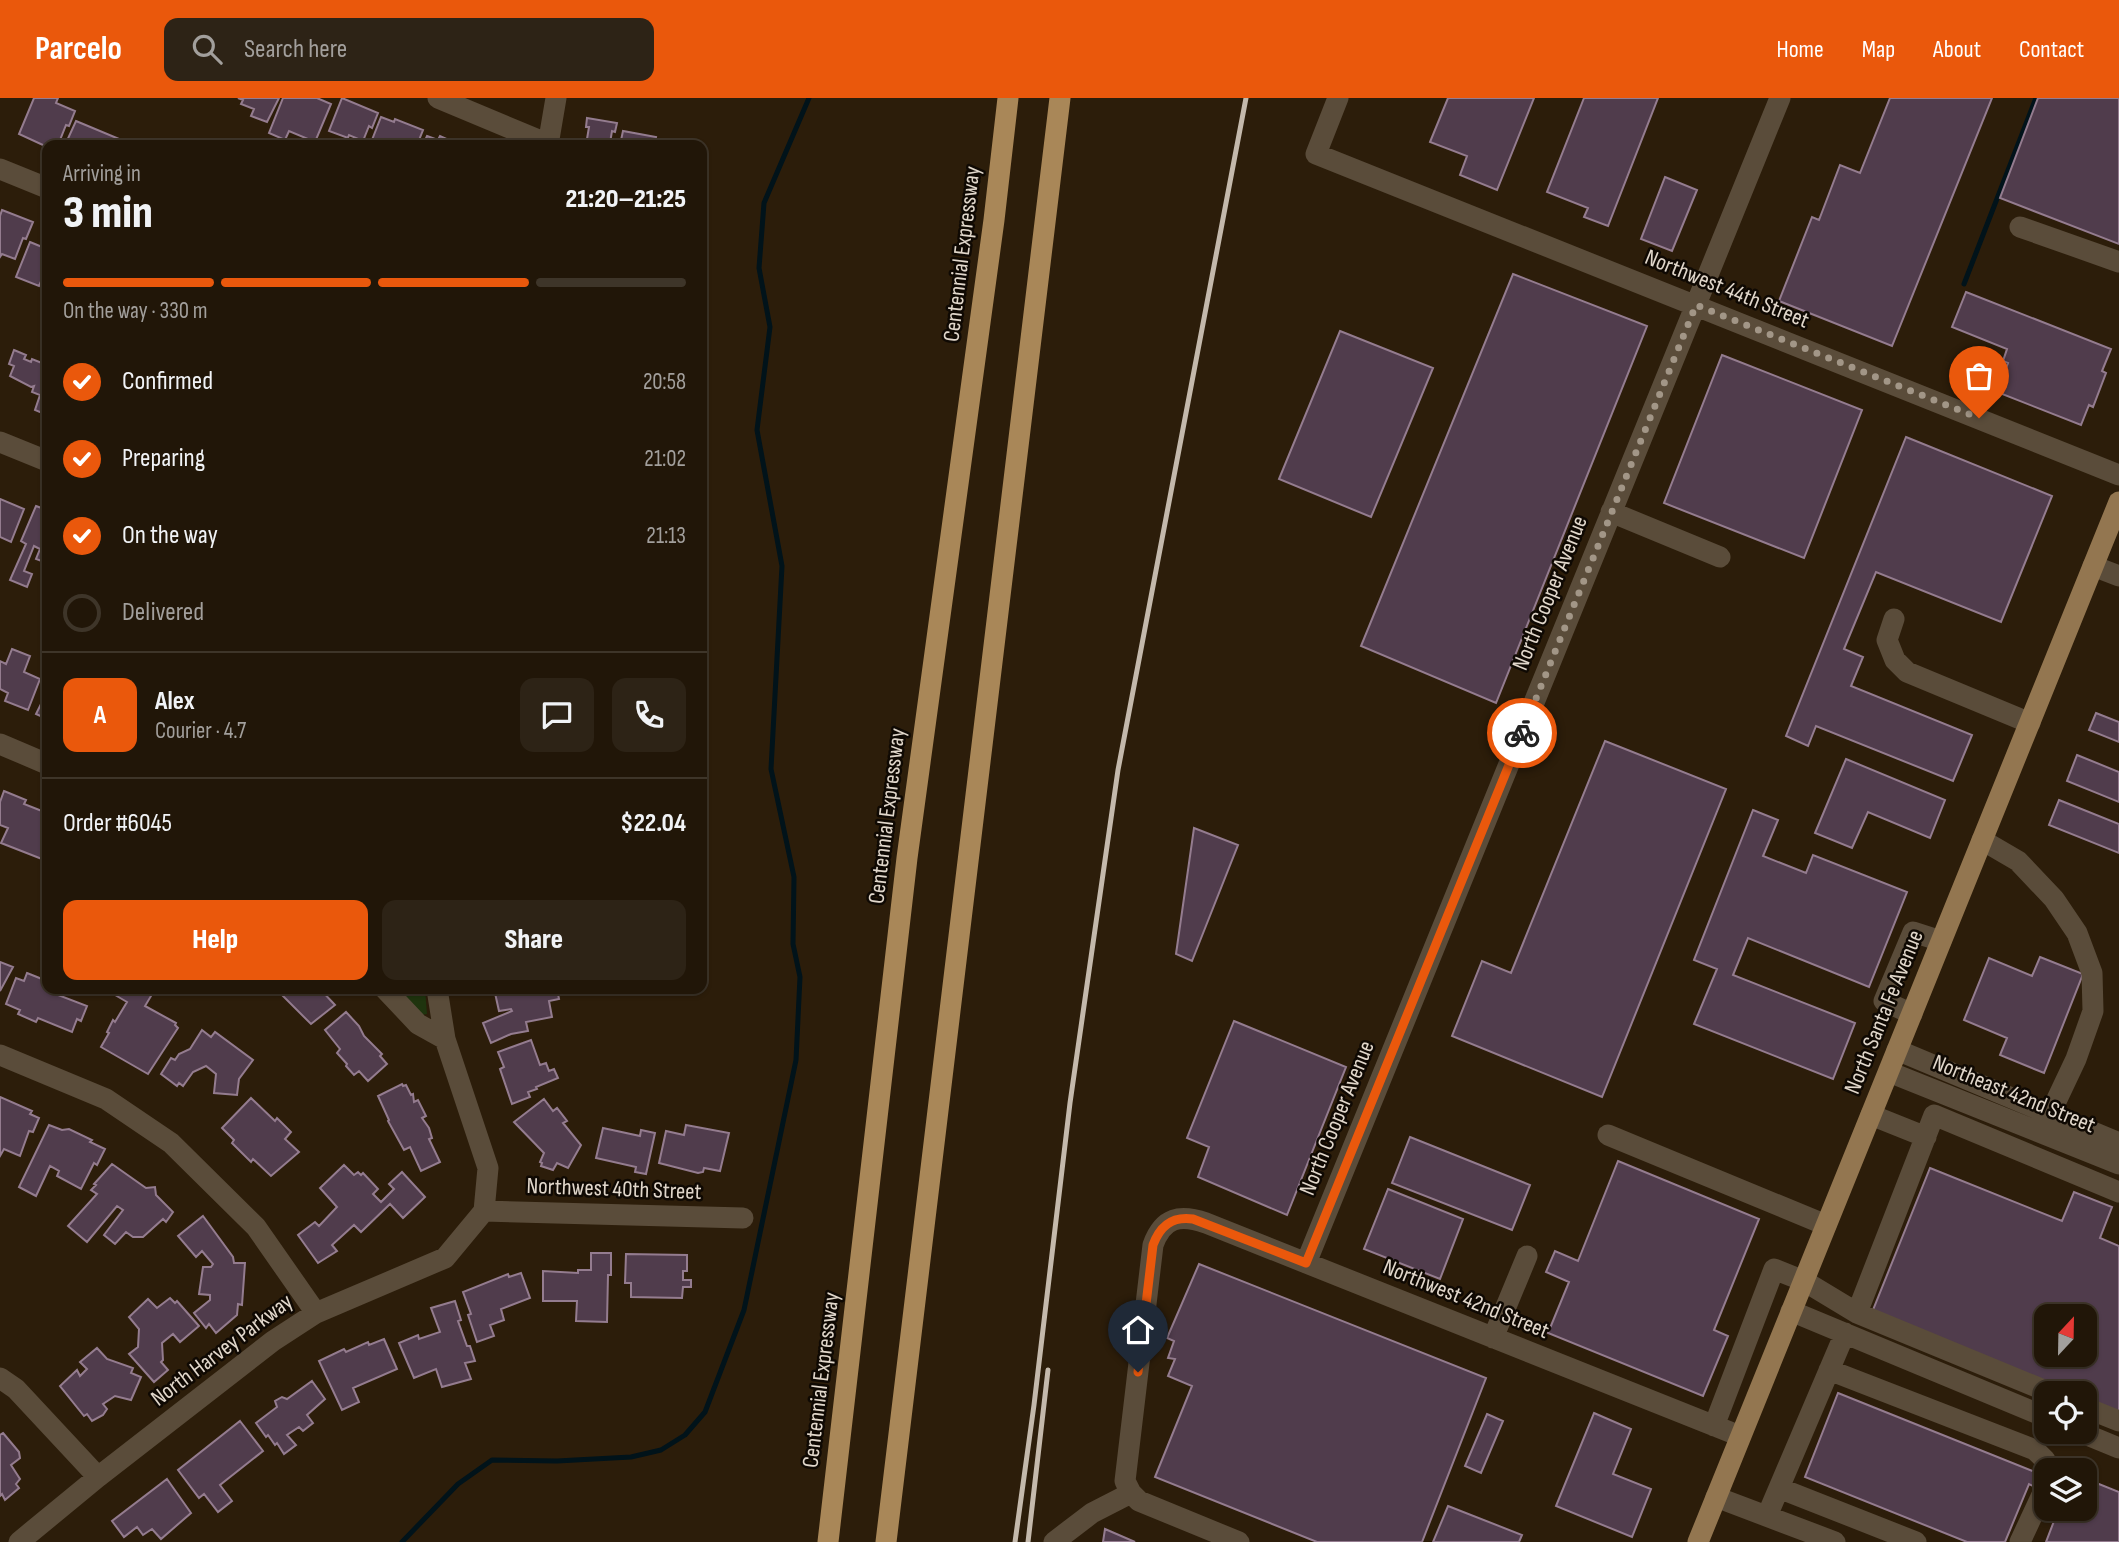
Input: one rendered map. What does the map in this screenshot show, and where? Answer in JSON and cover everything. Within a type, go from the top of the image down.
[{"type":"highway","name":"Centennial Expressway","points":[[828,1542],[907,858],[994,220],[1008,98]]},
{"type":"highway","points":[[886,1542],[1060,98]]},
{"type":"highway","points":[[820,1542],[833,1506]]},
{"type":"main road","name":"North Santa Fe Avenue","points":[[1698,1542],[2119,502]]},
{"type":"street","points":[[438,98],[536,140]]},
{"type":"street","points":[[549,140],[556,98]]},
{"type":"street","name":"Northwest 44th Street","points":[[1338,98],[1315,154],[2119,474]]},
{"type":"street","name":"North Cooper Avenue","points":[[1306,1263],[1780,98]]},
{"type":"street","points":[[0,169],[42,186]]},
{"type":"street","points":[[2020,227],[2119,262]]},
{"type":"street","points":[[0,442],[42,459]]},
{"type":"street","points":[[1611,512],[1720,557]]},
{"type":"street","points":[[2093,566],[2119,576]]},
{"type":"street","points":[[1894,619],[1887,640],[1895,660],[1907,672],[2030,723]]},
{"type":"street","points":[[0,744],[42,762]]},
{"type":"street","points":[[1982,841],[2018,861],[2054,899],[2077,933],[2092,973],[2093,1011],[2076,1059],[2050,1163]]},
{"type":"street","points":[[1912,1014],[1884,1001],[1913,932],[1941,941]]},
{"type":"street","points":[[390,994],[418,1024],[445,1040]]},
{"type":"street","points":[[438,994],[445,1040],[488,1168],[484,1211]]},
{"type":"street","name":"Northeast 42nd Street","points":[[1897,1050],[2058,1125],[2119,1164]]},
{"type":"street","points":[[0,1055],[106,1099],[171,1143],[256,1227],[316,1313]]},
{"type":"street","name":"Northeast 42nd Street","points":[[1889,1072],[2119,1143]]},
{"type":"street","points":[[1871,1115],[1926,1137]]},
{"type":"street","points":[[1857,1313],[1934,1115],[2119,1192]]},
{"type":"street","points":[[1608,1135],[1826,1225]]},
{"type":"street","name":"Northwest 40th Street","points":[[484,1211],[743,1218]]},
{"type":"street","name":"North Harvey Parkway","points":[[19,1542],[272,1341],[316,1313],[445,1258],[484,1211]]},
{"type":"street","name":"Northwest 42nd Street","points":[[1131,1493],[1125,1474],[1151,1256],[1157,1235],[1171,1220],[1183,1217],[1306,1263],[1740,1436]]},
{"type":"street","points":[[1493,1338],[1527,1256]]},
{"type":"street","points":[[1714,1426],[1774,1269],[1804,1280],[1857,1313],[2034,1386]]},
{"type":"street","points":[[1791,1311],[2034,1412]]},
{"type":"street","points":[[1767,1516],[1845,1333]]},
{"type":"street","points":[[1829,1370],[2035,1450],[2043,1458]]},
{"type":"street","points":[[0,1378],[16,1389],[98,1477]]},
{"type":"street","points":[[2097,1412],[2119,1421]]},
{"type":"street","points":[[2097,1439],[2119,1448]]},
{"type":"street","points":[[1779,1488],[1916,1542]]},
{"type":"street","points":[[1054,1542],[1092,1513],[1131,1493],[1139,1502],[1239,1542]]},
{"type":"street","points":[[1716,1497],[1835,1542]]},
{"type":"street","points":[[2020,1542],[2034,1512]]},
{"type":"green space","points":[[402,994],[425,994],[427,1014],[421,1015]]},
{"type":"building","points":[[34,98],[58,98],[56,103],[75,111],[60,140],[42,140],[42,145],[19,134]]},
{"type":"building","points":[[238,98],[279,98],[267,122],[251,116],[254,109],[241,104],[243,100]]},
{"type":"building","points":[[283,98],[317,98],[331,104],[316,140],[289,131],[285,140],[269,133]]},
{"type":"building","points":[[342,98],[378,113],[363,140],[329,131]]},
{"type":"building","points":[[1448,98],[1534,98],[1497,190],[1460,175],[1467,156],[1430,142]]},
{"type":"building","points":[[1584,98],[1658,98],[1608,226],[1584,217],[1588,208],[1547,192]]},
{"type":"building","points":[[1890,98],[1992,98],[1892,346],[1779,301],[1812,217],[1819,220],[1840,165],[1860,173]]},
{"type":"building","points":[[2038,98],[2119,98],[2119,244],[2000,198]]},
{"type":"building","points":[[381,117],[394,122],[395,119],[423,130],[419,140],[372,140]]},
{"type":"building","points":[[587,118],[617,123],[610,140],[587,140],[589,127],[586,127]]},
{"type":"building","points":[[76,121],[122,140],[67,140]]},
{"type":"building","points":[[623,131],[656,137],[655,140],[621,140]]},
{"type":"building","points":[[1665,177],[1697,190],[1672,251],[1641,239]]},
{"type":"building","points":[[2,210],[33,222],[15,259],[2,254],[0,257]]},
{"type":"building","points":[[30,242],[42,247],[42,279],[39,286],[16,277]]},
{"type":"building","points":[[1513,274],[1647,326],[1496,703],[1361,646]]},
{"type":"building","points":[[1966,292],[2111,349],[2102,371],[2106,373],[2093,407],[2089,405],[2081,425],[1997,392],[2008,363],[2003,361],[2007,349],[1952,327]]},
{"type":"building","points":[[1340,331],[1433,368],[1371,517],[1279,479]]},
{"type":"building","points":[[14,350],[26,355],[24,359],[42,363],[42,413],[35,410],[40,395],[32,392],[34,386],[10,376],[14,366],[9,364]]},
{"type":"building","points":[[1722,355],[1862,410],[1804,558],[1664,503]]},
{"type":"building","points":[[1906,437],[2052,496],[2001,622],[1876,572],[1844,649],[1863,657],[1851,686],[1972,735],[1953,781],[1816,726],[1808,746],[1786,736]]},
{"type":"building","points":[[0,499],[24,509],[11,542],[0,537]]},
{"type":"building","points":[[36,506],[42,508],[42,561],[36,559],[40,549],[34,546],[24,571],[32,574],[27,587],[10,580],[26,544],[21,541]]},
{"type":"building","points":[[12,649],[30,656],[24,672],[40,679],[28,710],[5,701],[8,693],[0,689],[0,661],[6,664]]},
{"type":"building","points":[[42,702],[42,717],[36,714]]},
{"type":"building","points":[[2096,713],[2119,722],[2119,742],[2089,730]]},
{"type":"building","points":[[1605,741],[1726,789],[1602,1097],[1452,1036],[1482,961],[1511,973]]},
{"type":"building","points":[[2077,755],[2119,772],[2119,802],[2067,781]]},
{"type":"building","points":[[1846,759],[1945,800],[1930,838],[1868,812],[1852,848],[1815,833]]},
{"type":"building","points":[[4,791],[26,800],[24,804],[42,811],[42,859],[1,843],[8,828],[0,825],[0,802]]},
{"type":"building","points":[[2059,800],[2119,824],[2119,853],[2049,825]]},
{"type":"building","points":[[1753,810],[1778,820],[1763,856],[1806,873],[1813,855],[1907,892],[1869,987],[1748,938],[1733,975],[1855,1023],[1833,1079],[1694,1024],[1717,969],[1694,960]]},
{"type":"building","points":[[1194,828],[1238,845],[1192,961],[1176,954]]},
{"type":"building","points":[[2040,957],[2083,974],[2044,1073],[2000,1055],[2007,1038],[1964,1020],[1989,958],[2032,976]]},
{"type":"building","points":[[0,962],[13,967],[0,991]]},
{"type":"building","points":[[27,973],[42,979],[42,994],[58,994],[87,1006],[81,1021],[77,1019],[72,1032],[38,1018],[36,1022],[18,1014],[20,1010],[6,1004],[16,978],[24,981]]},
{"type":"building","points":[[113,994],[152,994],[145,1006],[176,1023],[178,1028],[148,1074],[101,1047],[113,1020],[115,1022],[127,1002]]},
{"type":"building","points":[[281,994],[325,994],[335,1005],[311,1024]]},
{"type":"building","points":[[495,994],[558,994],[559,999],[549,1001],[552,1017],[526,1022],[528,1031],[511,1034],[491,1043],[483,1023],[512,1011],[499,1011]]},
{"type":"building","points":[[346,1012],[382,1054],[380,1056],[387,1064],[368,1081],[359,1071],[354,1075],[346,1066],[337,1053],[340,1049],[325,1030]]},
{"type":"building","points":[[1234,1021],[1346,1067],[1287,1215],[1198,1177],[1209,1147],[1187,1138]]},
{"type":"building","points":[[202,1030],[211,1037],[215,1032],[253,1060],[239,1079],[237,1095],[214,1093],[216,1074],[206,1066],[193,1072],[183,1086],[179,1083],[177,1086],[161,1074],[171,1058],[175,1060],[179,1054],[190,1049]]},
{"type":"building","points":[[531,1040],[540,1065],[546,1063],[549,1071],[554,1069],[558,1078],[536,1087],[537,1089],[528,1092],[530,1097],[512,1104],[500,1069],[504,1067],[498,1052]]},
{"type":"building","points":[[402,1084],[413,1094],[414,1102],[418,1100],[426,1116],[422,1118],[429,1128],[432,1138],[429,1139],[440,1162],[421,1171],[410,1147],[404,1150],[378,1096]]},
{"type":"building","points":[[0,1097],[32,1111],[30,1114],[39,1118],[33,1132],[29,1131],[20,1156],[4,1149],[0,1156]]},
{"type":"building","points":[[251,1098],[291,1132],[285,1139],[299,1152],[271,1176],[253,1159],[251,1162],[232,1143],[234,1140],[222,1128]]},
{"type":"building","points":[[544,1099],[553,1111],[557,1108],[567,1121],[563,1123],[581,1145],[568,1168],[557,1163],[553,1170],[541,1166],[544,1153],[514,1122]]},
{"type":"building","points":[[49,1125],[62,1130],[69,1129],[105,1149],[97,1165],[94,1163],[81,1189],[57,1176],[59,1171],[50,1166],[36,1196],[19,1187]]},
{"type":"building","points":[[686,1125],[729,1133],[720,1171],[704,1168],[703,1172],[698,1173],[659,1163],[666,1131],[684,1135]]},
{"type":"building","points":[[603,1128],[640,1136],[641,1130],[655,1133],[646,1174],[635,1172],[636,1167],[596,1158]]},
{"type":"building","points":[[1410,1137],[1530,1185],[1512,1230],[1392,1183]]},
{"type":"building","points":[[1618,1161],[1759,1219],[1714,1330],[1728,1336],[1703,1396],[1548,1333],[1569,1282],[1546,1272],[1555,1251],[1578,1261]]},
{"type":"building","points":[[112,1164],[146,1188],[155,1187],[156,1195],[173,1212],[166,1222],[163,1219],[143,1237],[133,1237],[126,1232],[115,1244],[104,1235],[123,1210],[117,1206],[87,1242],[68,1226],[97,1194],[91,1190],[96,1185],[94,1184]]},
{"type":"building","points":[[344,1165],[354,1175],[363,1173],[378,1189],[373,1194],[381,1202],[394,1189],[389,1184],[402,1172],[425,1197],[403,1218],[390,1204],[361,1232],[354,1225],[332,1245],[337,1251],[318,1263],[298,1235],[315,1222],[319,1226],[337,1207],[320,1188]]},
{"type":"building","points":[[1930,1168],[2062,1221],[2074,1192],[2112,1207],[2100,1238],[2119,1246],[2119,1415],[2097,1406],[2097,1381],[2035,1381],[1871,1315]]},
{"type":"building","points":[[1388,1189],[1463,1219],[1440,1279],[1364,1249]]},
{"type":"building","points":[[203,1216],[233,1257],[234,1263],[245,1263],[242,1305],[238,1304],[237,1315],[216,1333],[209,1324],[206,1328],[194,1313],[210,1300],[210,1295],[199,1294],[203,1267],[211,1267],[213,1264],[202,1251],[196,1257],[178,1236]]},
{"type":"building","points":[[591,1253],[611,1253],[607,1322],[576,1321],[577,1301],[543,1301],[543,1271],[578,1273],[578,1270],[591,1270]]},
{"type":"building","points":[[626,1254],[687,1255],[687,1271],[683,1271],[683,1280],[691,1280],[691,1287],[683,1287],[682,1298],[631,1297],[631,1283],[625,1283]]},
{"type":"building","points":[[1199,1264],[1486,1378],[1422,1542],[1317,1542],[1155,1477],[1192,1386],[1168,1376],[1175,1359],[1168,1358],[1174,1341],[1167,1338]]},
{"type":"building","points":[[521,1273],[530,1298],[501,1309],[504,1320],[490,1325],[494,1336],[477,1342],[463,1292],[508,1274],[509,1277]]},
{"type":"building","points":[[170,1298],[175,1303],[177,1301],[199,1326],[180,1342],[173,1334],[162,1343],[161,1362],[168,1370],[154,1382],[129,1354],[138,1347],[139,1329],[129,1317],[148,1299],[157,1308]]},
{"type":"building","points":[[455,1301],[461,1320],[458,1321],[475,1361],[465,1363],[471,1379],[442,1387],[436,1369],[414,1378],[399,1343],[418,1335],[419,1339],[440,1332],[431,1308]]},
{"type":"building","points":[[384,1339],[397,1369],[353,1388],[359,1402],[342,1410],[319,1361],[344,1349],[346,1352],[368,1342],[369,1345]]},
{"type":"building","points":[[97,1348],[107,1359],[133,1368],[131,1373],[141,1377],[131,1400],[115,1396],[103,1404],[107,1409],[103,1415],[92,1421],[87,1414],[84,1416],[60,1386],[77,1370],[80,1376],[87,1369],[80,1362]]},
{"type":"building","points":[[312,1381],[325,1399],[307,1415],[313,1423],[303,1431],[299,1427],[287,1435],[296,1445],[284,1454],[277,1443],[275,1445],[268,1435],[266,1437],[256,1423],[277,1407],[275,1401],[282,1397],[287,1399]]},
{"type":"building","points":[[1838,1393],[2034,1472],[2034,1486],[2029,1484],[2005,1542],[1967,1542],[1805,1477]]},
{"type":"building","points":[[1594,1413],[1631,1429],[1613,1474],[1651,1489],[1632,1537],[1556,1506]]},
{"type":"building","points":[[1487,1414],[1503,1421],[1481,1473],[1465,1466]]},
{"type":"building","points":[[240,1421],[263,1451],[220,1485],[232,1501],[218,1512],[204,1494],[199,1498],[178,1470]]},
{"type":"building","points":[[3,1433],[19,1452],[20,1458],[11,1465],[20,1479],[16,1484],[19,1488],[5,1500],[2,1494],[0,1496],[0,1435]]},
{"type":"building","points":[[167,1479],[191,1513],[161,1539],[152,1529],[143,1535],[137,1527],[124,1537],[112,1521]]},
{"type":"building","points":[[2097,1483],[2119,1492],[2119,1542],[2046,1542],[2054,1521],[2097,1521]]},
{"type":"building","points":[[1448,1506],[1522,1535],[1519,1542],[1433,1542]]},
{"type":"building","points":[[1105,1529],[1135,1542],[1103,1542]]},
{"type":"waterway","points":[[402,1542],[458,1484],[492,1460],[557,1461],[631,1457],[661,1450],[685,1435],[705,1412],[744,1310],[796,1060],[800,977],[793,944],[794,877],[771,769],[782,566],[757,430],[770,327],[759,268],[764,203],[809,98]]},
{"type":"waterway","points":[[1964,284],[2036,98]]},
{"type":"railway","points":[[1015,1542],[1070,1103],[1118,770],[1246,98]]},
{"type":"railway","points":[[1028,1542],[1048,1370]]},
{"type":"way so far","points":[[1522,733],[1696,305],[1979,418]]},
{"type":"route","points":[[1138,1372],[1153,1245],[1157,1235],[1171,1220],[1183,1217],[1206,1223],[1306,1263],[1522,733]]}]
